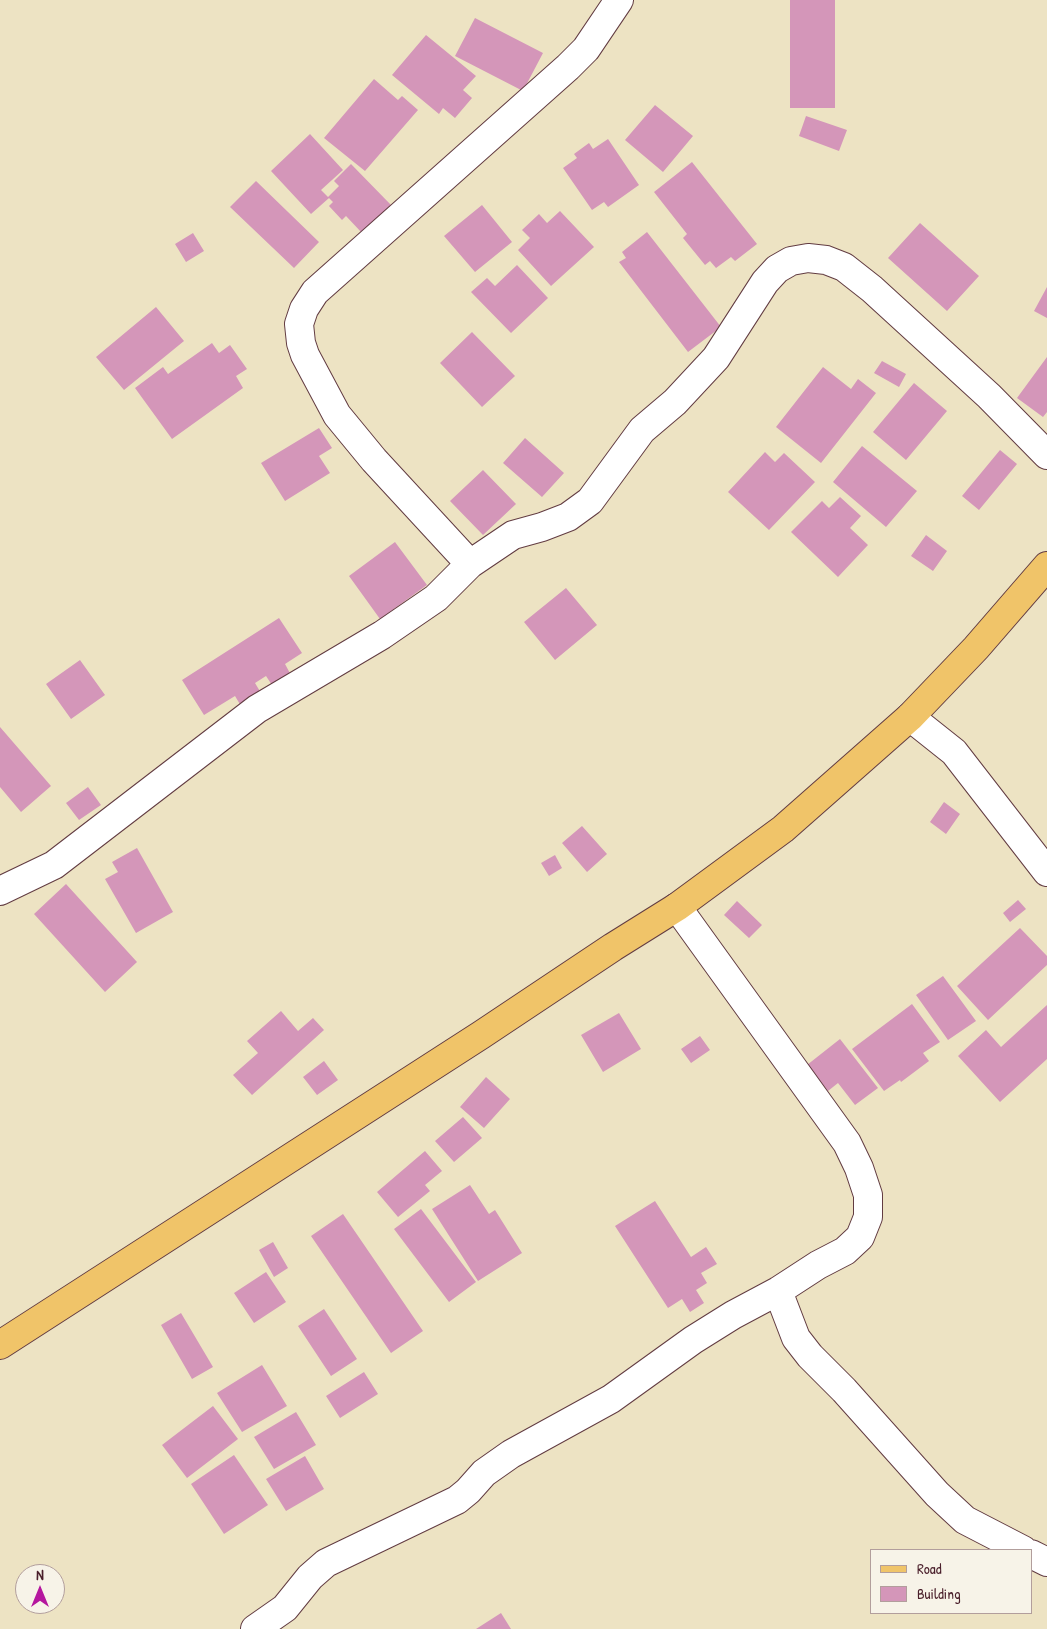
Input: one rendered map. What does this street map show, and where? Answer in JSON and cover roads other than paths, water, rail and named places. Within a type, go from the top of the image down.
[{"type":"main road","points":[[0,1345],[677,907],[784,829],[910,717],[976,648],[1047,566]]},
{"type":"street","points":[[470,564],[374,460],[337,415],[301,343],[299,324],[304,309],[315,292],[568,67],[586,49],[619,0]]},
{"type":"street","points":[[0,891],[54,865],[258,710],[382,635],[436,598],[470,564],[513,535],[568,517],[590,501],[642,430],[675,402],[716,358],[765,282],[777,269],[791,261],[808,258],[826,260],[844,267],[872,289],[960,369],[1047,455]]},
{"type":"street","points":[[910,717],[954,752],[1047,872]]},
{"type":"street","points":[[255,1629],[284,1608],[310,1577],[326,1564],[456,1500],[468,1491],[484,1473],[511,1454],[612,1399],[693,1340],[845,1250],[860,1237],[868,1217],[868,1196],[847,1143],[677,907]]},
{"type":"street","points":[[778,1291],[793,1332],[810,1356],[874,1423],[937,1494],[966,1520],[1021,1549]]},
{"type":"street","points":[[1032,1554],[1047,1562]]}]
